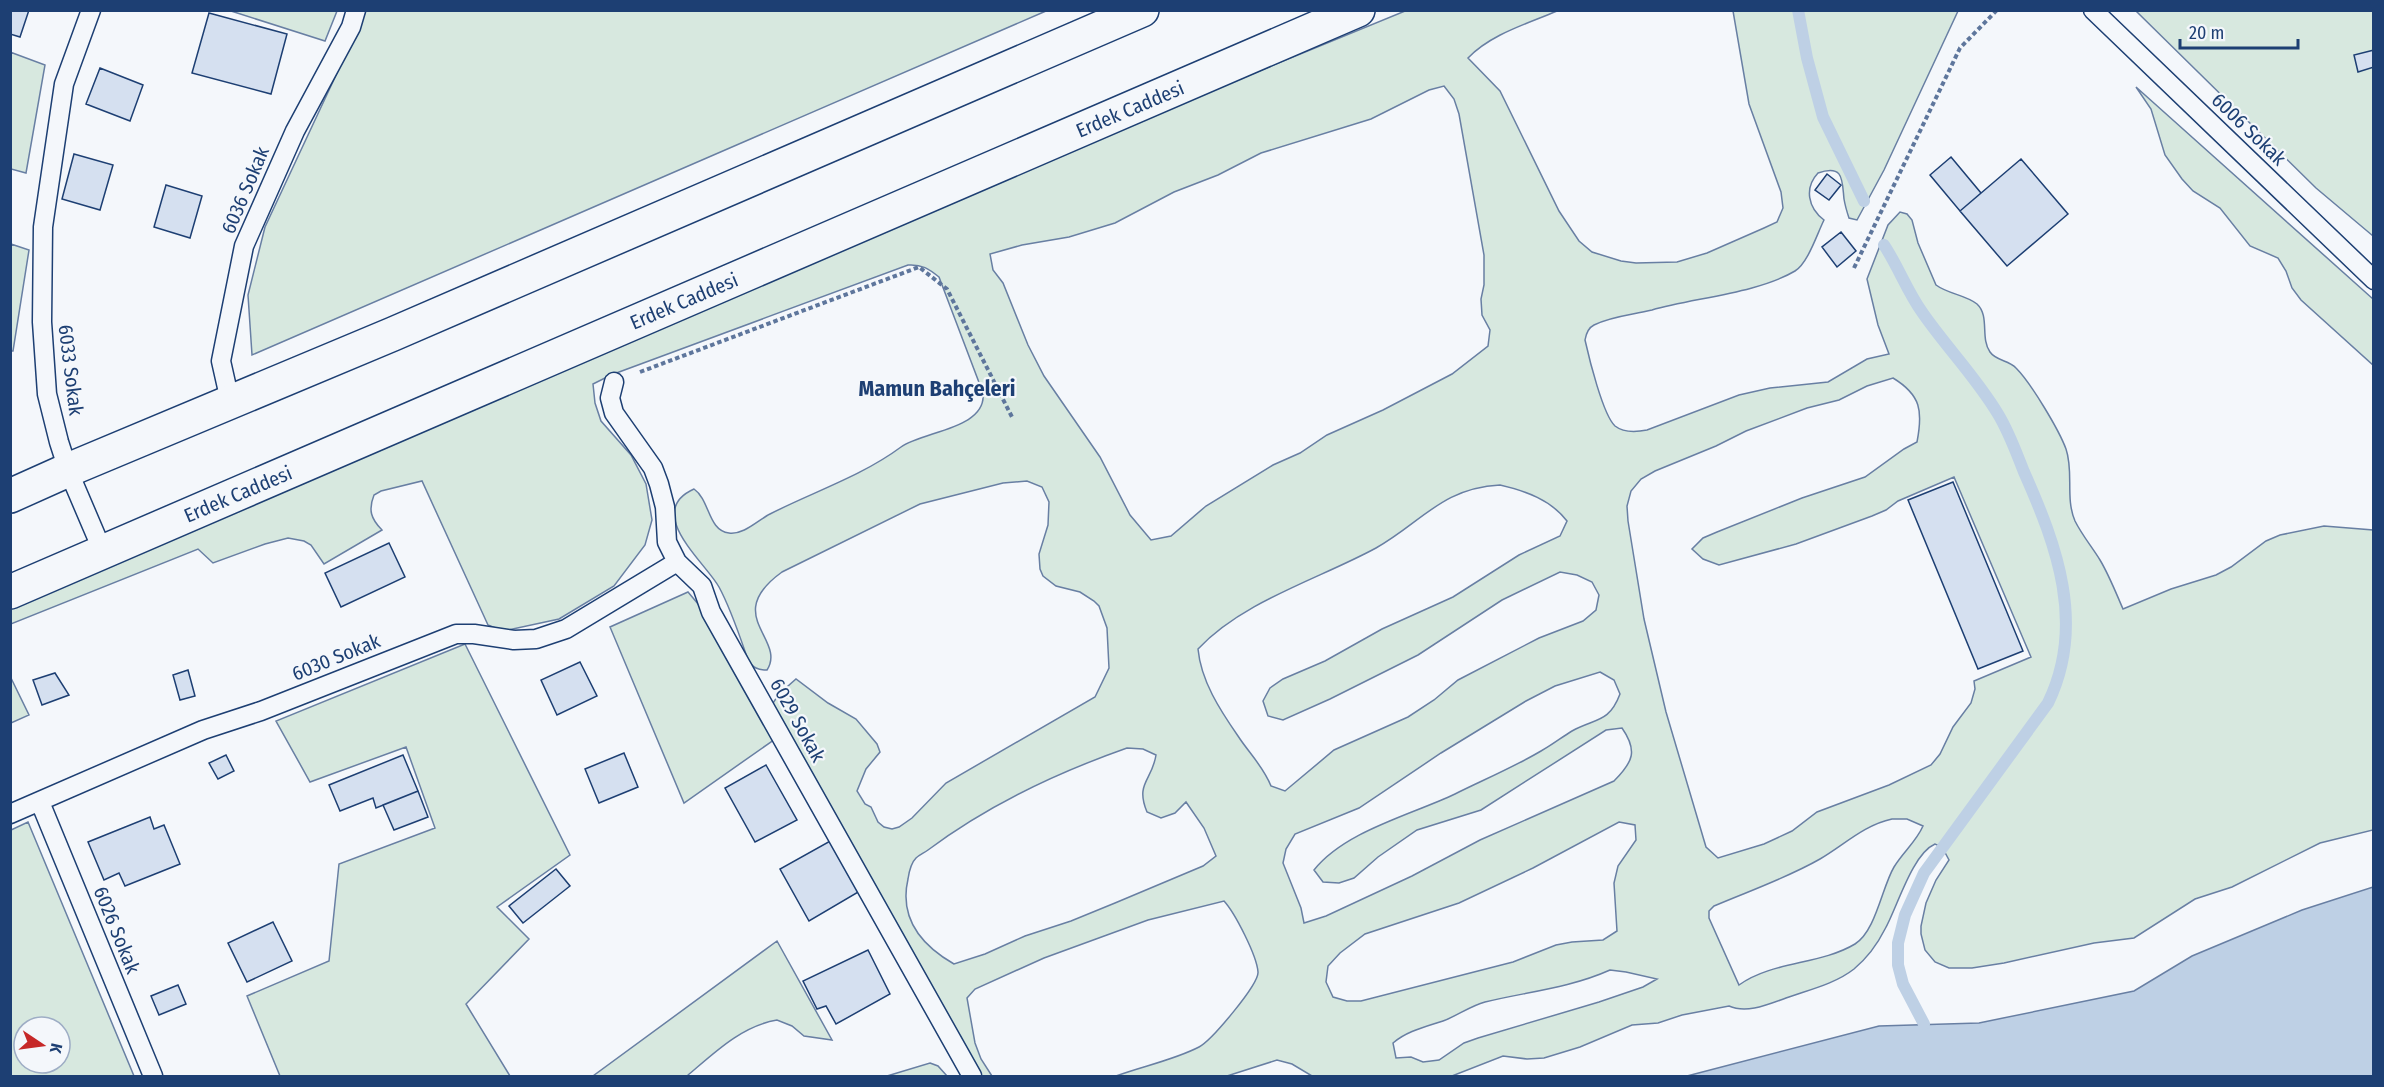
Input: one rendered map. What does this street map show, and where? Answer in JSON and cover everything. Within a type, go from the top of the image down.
[{"type":"main road","points":[[10,496],[393,334],[1142,10]]},
{"type":"main road","name":"Erdek Caddesi","points":[[10,592],[1358,10]]},
{"type":"lane","name":"6033 Sokak","points":[[91,10],[64,84],[44,227],[42,322],[47,394],[68,470],[103,552]]},
{"type":"lane","name":"6036 Sokak","points":[[230,401],[221,361],[244,246],[295,131],[351,27],[356,10]]},
{"type":"lane","name":"6006 Sokak","points":[[2092,10],[2373,280]]},
{"type":"lane","name":"6029 Sokak","points":[[614,382],[610,398],[614,412],[653,468],[665,507],[667,542],[677,562],[702,586],[711,612],[972,1077]]},
{"type":"lane","name":"6030 Sokak","points":[[10,814],[203,730],[261,711],[456,634],[474,634],[514,640],[536,639],[566,629],[677,562]]},
{"type":"lane","name":"6026 Sokak","points":[[40,802],[153,1077]]},
{"type":"path","points":[[1854,268],[1960,48],[1997,10]]},
{"type":"path","points":[[614,382],[919,267],[947,289],[1012,417]]},
{"type":"shaded area","points":[[231,11],[337,11],[325,41]]},
{"type":"shaded area","points":[[366,11],[1046,11],[252,355],[248,295],[265,227]]},
{"type":"shaded area","points":[[1405,11],[1557,11],[1498,36],[1468,58],[1500,91],[1559,211],[1579,241],[1592,252],[1621,261],[1677,262],[1707,253],[1777,222],[1783,208],[1781,192],[1749,104],[1733,11],[1958,11],[1884,170],[1857,220],[1849,218],[1844,201],[1842,180],[1837,172],[1818,173],[1811,185],[1810,198],[1814,210],[1824,220],[1808,255],[1795,271],[1763,285],[1615,318],[1590,328],[1585,340],[1597,386],[1610,420],[1622,430],[1647,430],[1739,395],[1770,388],[1828,382],[1867,359],[1889,354],[1878,325],[1867,279],[1888,225],[1900,212],[1907,214],[1912,220],[1918,243],[1936,285],[1977,304],[1983,315],[1987,346],[1990,352],[2013,365],[2022,375],[2037,395],[2057,430],[2068,458],[2070,503],[2075,521],[2103,566],[2123,609],[2171,589],[2216,575],[2231,567],[2266,541],[2280,535],[2324,526],[2373,530],[2373,830],[2320,843],[2232,887],[2195,899],[2134,938],[2094,943],[1972,968],[1949,968],[1935,962],[1925,950],[1921,926],[1926,903],[1936,880],[1949,860],[1942,847],[1935,844],[1919,859],[1912,870],[1890,920],[1871,951],[1858,965],[1830,983],[1765,1005],[1750,1009],[1729,1006],[1682,1015],[1658,1023],[1632,1025],[1580,1047],[1544,1058],[1527,1059],[1503,1056],[1452,1076],[1312,1076],[1292,1064],[1277,1060],[1227,1076],[1116,1076],[1199,1047],[1224,1023],[1251,988],[1258,972],[1257,965],[1245,935],[1224,901],[1148,920],[1044,958],[975,989],[967,998],[975,1043],[981,1059],[992,1076],[977,1076],[771,706],[779,694],[796,679],[828,703],[856,719],[877,744],[880,752],[866,769],[857,791],[865,804],[871,807],[878,822],[892,829],[912,818],[946,783],[1095,697],[1109,668],[1107,628],[1099,606],[1094,601],[1080,592],[1056,586],[1043,576],[1039,554],[1048,525],[1049,502],[1042,487],[1027,481],[1003,483],[920,504],[782,572],[765,588],[757,602],[756,614],[771,659],[767,670],[756,668],[748,660],[719,587],[682,537],[676,524],[674,511],[680,499],[694,489],[703,500],[717,527],[729,533],[740,532],[770,514],[870,467],[901,447],[952,428],[975,414],[982,405],[983,393],[939,277],[917,265],[908,265],[611,375],[593,384],[595,403],[601,421],[631,455],[646,484],[652,520],[645,545],[614,586],[559,619],[503,631],[488,625],[422,481],[381,491],[374,495],[371,505],[372,514],[382,530],[324,564],[311,545],[288,538],[213,563],[198,549],[11,624],[11,602],[1040,161]],"holes":[[[1444,86],[1454,99],[1459,114],[1484,255],[1484,285],[1481,299],[1482,315],[1490,330],[1488,346],[1452,374],[1383,410],[1327,435],[1300,453],[1273,465],[1206,506],[1171,536],[1151,540],[1130,515],[1100,457],[1044,376],[1028,345],[1003,283],[993,270],[990,254],[1022,245],[1069,237],[1115,223],[1174,192],[1218,175],[1261,153],[1371,119],[1429,90]],[[1893,378],[1909,391],[1918,405],[1920,421],[1917,442],[1865,477],[1802,498],[1717,532],[1703,538],[1692,549],[1703,559],[1719,565],[1796,544],[1872,516],[1898,501],[1954,477],[2031,657],[1974,681],[1975,689],[1971,703],[1953,727],[1940,754],[1931,765],[1889,785],[1817,812],[1792,831],[1764,844],[1718,858],[1706,847],[1666,712],[1644,619],[1627,506],[1631,491],[1641,479],[1655,471],[1746,431],[1807,408],[1839,400],[1867,386]],[[1500,485],[1510,487],[1546,502],[1567,521],[1560,536],[1519,555],[1453,597],[1382,629],[1325,661],[1283,679],[1270,688],[1263,701],[1268,716],[1283,720],[1330,699],[1418,655],[1502,600],[1560,572],[1577,575],[1592,582],[1599,595],[1596,610],[1583,621],[1539,638],[1458,680],[1434,700],[1408,717],[1334,750],[1285,791],[1271,786],[1212,695],[1203,672],[1198,649],[1237,617],[1282,592],[1376,548],[1447,499],[1463,492]],[[1600,672],[1614,680],[1620,694],[1611,710],[1601,719],[1572,731],[1509,768],[1455,794],[1380,825],[1343,845],[1327,856],[1314,870],[1323,882],[1339,883],[1354,878],[1378,857],[1417,830],[1481,810],[1606,730],[1622,728],[1627,736],[1632,750],[1626,768],[1614,781],[1480,840],[1412,876],[1326,916],[1304,923],[1301,908],[1283,863],[1286,849],[1295,834],[1359,808],[1441,753],[1555,686]],[[1127,748],[1143,749],[1156,755],[1144,788],[1143,795],[1147,812],[1161,818],[1175,813],[1186,802],[1204,828],[1216,856],[1203,866],[1071,921],[954,964],[923,939],[910,918],[906,893],[909,873],[915,860],[974,819],[1074,768]],[[1892,819],[1907,819],[1923,826],[1894,867],[1873,919],[1862,938],[1841,951],[1766,971],[1739,985],[1709,918],[1709,911],[1714,906],[1807,866],[1872,826]],[[1619,822],[1635,825],[1636,840],[1618,866],[1614,883],[1617,931],[1603,940],[1556,945],[1513,962],[1361,1001],[1347,1001],[1333,997],[1326,982],[1328,966],[1340,953],[1365,934],[1459,903],[1533,868]],[[1610,970],[1657,979],[1643,987],[1599,1002],[1464,1043],[1439,1060],[1423,1062],[1411,1057],[1396,1058],[1393,1043],[1410,1032],[1448,1019],[1485,1002],[1579,981]]]},
{"type":"shaded area","points":[[2136,11],[2373,11],[2373,236],[2316,188]]},
{"type":"shaded area","points":[[10,52],[45,65],[26,173],[11,169]]},
{"type":"shaded area","points":[[2136,87],[2373,299],[2373,365],[2301,300],[2292,288],[2278,258],[2250,246],[2220,208],[2193,191],[2182,179],[2165,155],[2151,109]]},
{"type":"shaded area","points":[[11,244],[29,250],[13,351],[11,351]]},
{"type":"shaded area","points":[[688,592],[704,611],[778,737],[684,803],[610,627]]},
{"type":"shaded area","points":[[465,644],[570,855],[497,907],[529,939],[466,1004],[510,1076],[280,1076],[247,996],[329,961],[339,864],[435,828],[406,747],[310,782],[276,721]]},
{"type":"shaded area","points":[[10,676],[29,715],[11,723],[10,723]]},
{"type":"shaded area","points":[[28,822],[134,1076],[11,1076],[11,830]]},
{"type":"shaded area","points":[[777,941],[832,1040],[804,1036],[792,1026],[777,1020],[751,1028],[717,1050],[687,1076],[593,1076]]},
{"type":"shaded area","points":[[930,1063],[938,1066],[947,1076],[887,1076]]},
{"type":"water","points":[[2373,887],[2373,1076],[1687,1076],[1879,1026],[1979,1023],[2134,991],[2192,956],[2302,910]]},
{"type":"building","points":[[10,10],[29,10],[20,37],[10,34]]},
{"type":"building","points":[[209,13],[287,34],[271,94],[192,73]]},
{"type":"building","points":[[2374,50],[2374,67],[2358,72],[2354,55]]},
{"type":"building","points":[[100,68],[143,85],[130,121],[86,104]]},
{"type":"building","points":[[74,154],[113,165],[100,210],[62,199]]},
{"type":"building","points":[[1951,157],[1981,193],[1960,211],[1930,175]]},
{"type":"building","points":[[2021,159],[2068,214],[2007,266],[1960,211]]},
{"type":"building","points":[[1827,174],[1841,185],[1829,200],[1815,190]]},
{"type":"building","points":[[166,185],[202,196],[190,238],[154,227]]},
{"type":"building","points":[[1841,232],[1856,251],[1837,267],[1822,247]]},
{"type":"building","points":[[1953,482],[2023,651],[1978,669],[1908,500]]},
{"type":"building","points":[[389,543],[405,577],[341,607],[325,573]]},
{"type":"building","points":[[580,662],[597,696],[557,715],[541,680]]},
{"type":"building","points":[[188,670],[195,696],[180,700],[173,675]]},
{"type":"building","points":[[55,673],[69,695],[42,705],[33,680]]},
{"type":"building","points":[[624,753],[638,787],[599,803],[585,769]]},
{"type":"building","points":[[226,755],[234,771],[218,779],[209,763]]},
{"type":"building","points":[[403,755],[418,791],[376,808],[373,798],[340,811],[329,785]]},
{"type":"building","points":[[766,765],[797,820],[755,842],[725,788]]},
{"type":"building","points":[[418,791],[428,817],[394,830],[383,805]]},
{"type":"building","points":[[150,817],[154,829],[164,825],[180,864],[125,886],[119,873],[104,880],[88,842]]},
{"type":"building","points":[[832,840],[860,891],[809,921],[780,869]]},
{"type":"building","points":[[556,869],[570,886],[523,923],[509,906]]},
{"type":"building","points":[[273,922],[292,961],[247,982],[228,943]]},
{"type":"building","points":[[868,950],[890,994],[836,1024],[826,1006],[817,1009],[803,981]]},
{"type":"building","points":[[178,985],[186,1004],[159,1015],[151,996]]},
{"type":"waterway","points":[[1798,10],[1807,58],[1823,117],[1864,201]]},
{"type":"waterway","points":[[1884,245],[1917,304],[1980,387],[2006,428],[2047,528],[2063,586],[2066,615],[2065,644],[2059,674],[2048,703],[1924,873],[1905,915],[1898,943],[1898,965],[1903,984],[1924,1024]]},
{"type":"district","name":"Mamun Bahçeleri","points":[[937,388]]}]
